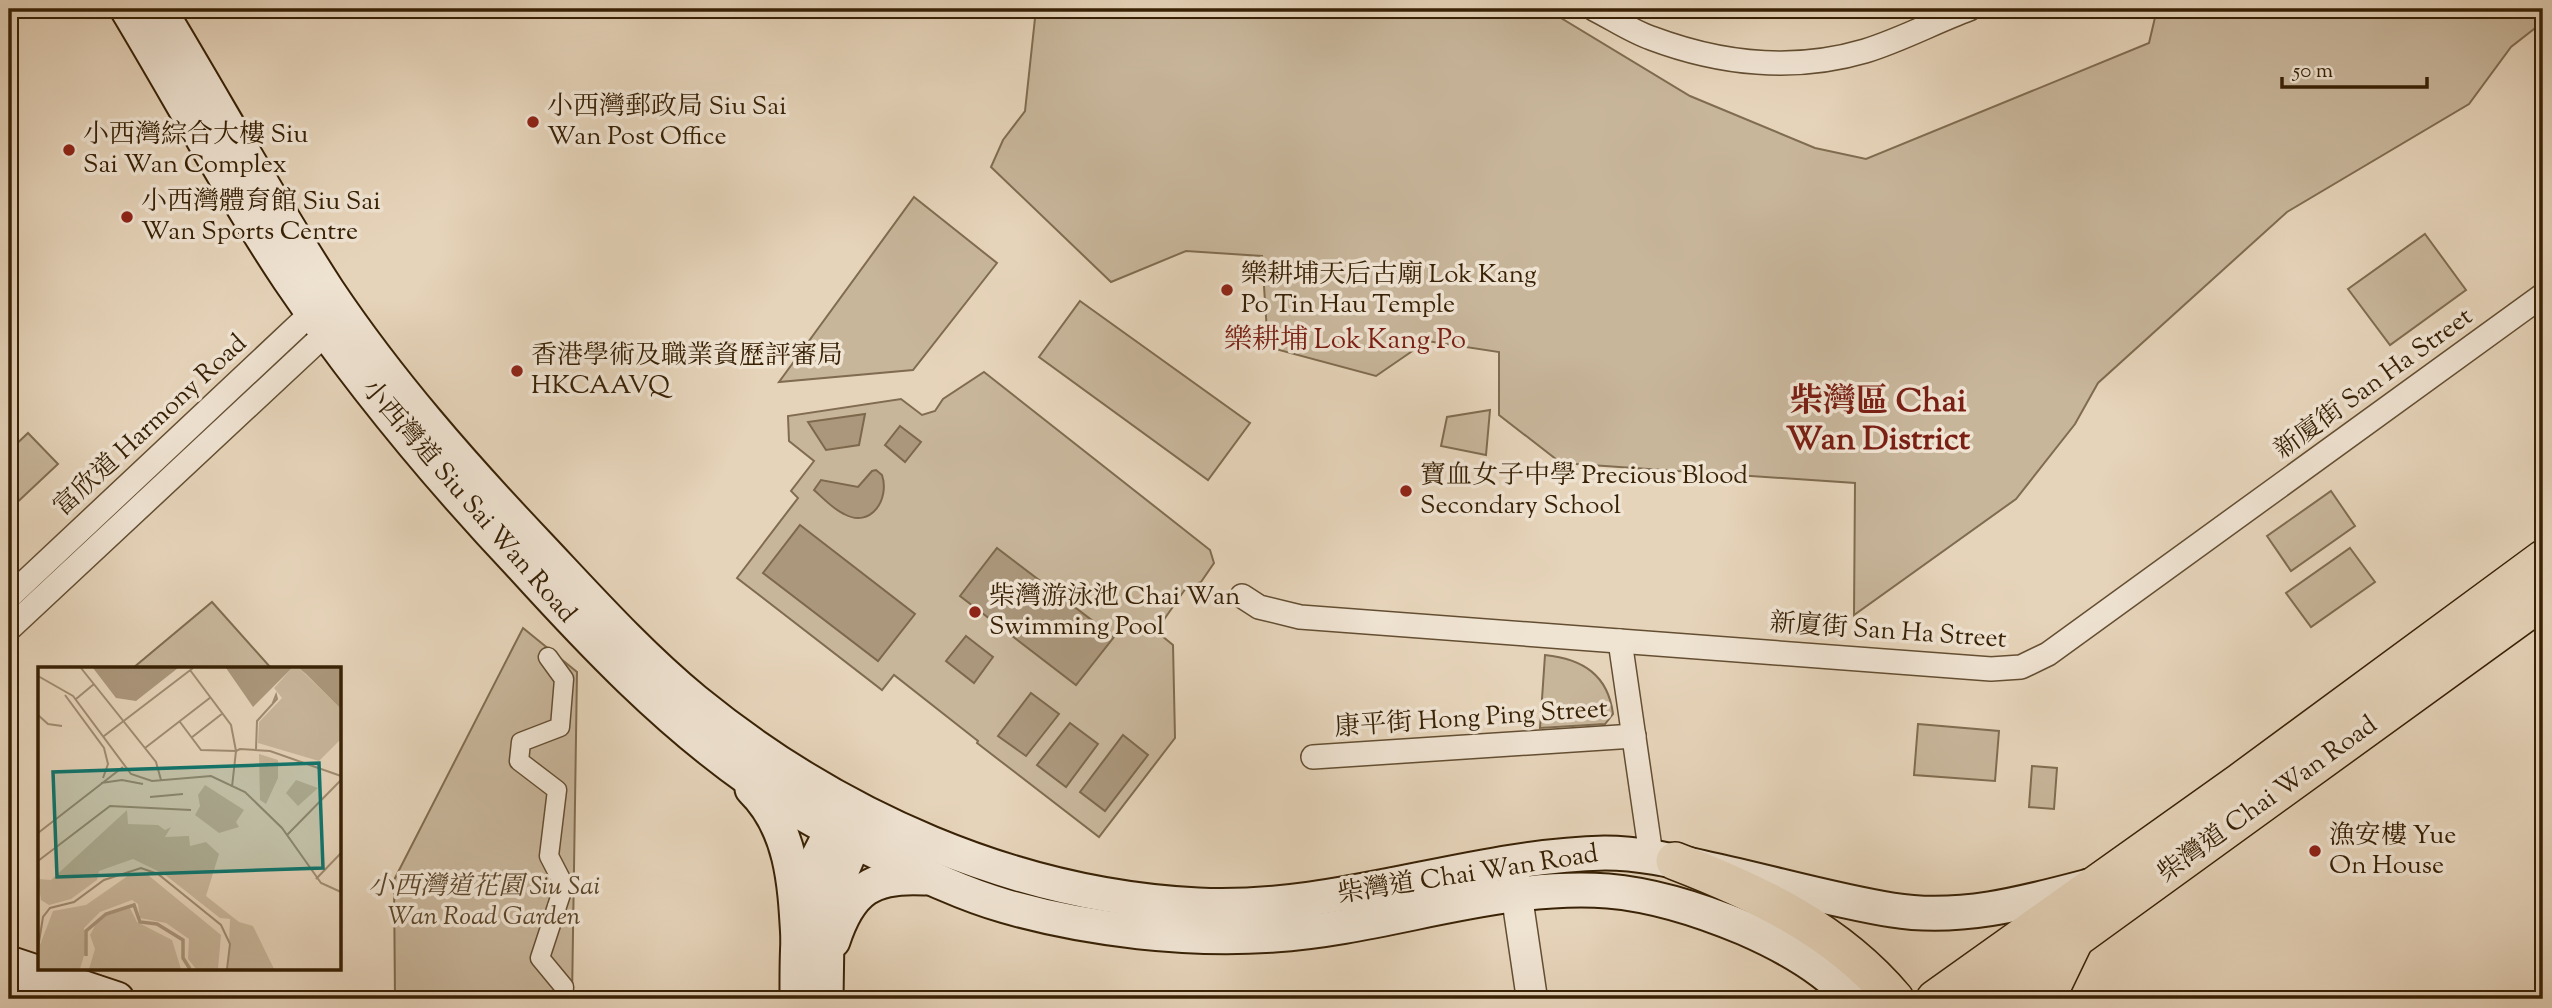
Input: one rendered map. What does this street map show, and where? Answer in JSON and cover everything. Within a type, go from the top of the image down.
[{"type":"main road","name":"小西灣道 Siu Sai Wan Road","points":[[127,9],[260,234],[457,457],[626,638],[691,697],[850,822]]},
{"type":"main road","name":"小西灣道 Siu Sai Wan Road","points":[[159,9],[253,170],[376,400],[429,465],[586,637],[640,689],[715,754],[785,803],[850,822]]},
{"type":"main road","name":"柴灣道 Chai Wan Road","points":[[1935,999],[2358,696],[2543,559]]},
{"type":"main road","name":"柴灣道 Chai Wan Road","points":[[1992,999],[2543,600]]},
{"type":"main road","points":[[715,754],[756,794],[773,817],[792,864],[798,940],[797,999]]},
{"type":"main road","points":[[798,940],[808,882],[850,822]]},
{"type":"main road","points":[[826,999],[831,897],[850,822]]},
{"type":"main road","name":"柴灣道 Chai Wan Road","points":[[850,822],[931,878],[999,904],[1041,915],[1195,936],[1304,932],[1514,879],[1583,854],[1663,858],[1896,911],[1956,913],[2023,904],[2098,884]]},
{"type":"main road","name":"柴灣道 Chai Wan Road","points":[[850,822],[932,844],[1025,877],[1102,895],[1148,901],[1217,905],[1315,899],[1514,879],[1568,890],[1608,891],[1649,897],[1709,913],[1768,938],[1807,961],[1843,988],[1852,999]]},
{"type":"main road","points":[[1663,858],[1764,898],[1796,916],[1841,947],[1895,999]]},
{"type":"main road","points":[[826,960],[839,923],[864,890],[894,877],[931,878]]},
{"type":"main road","points":[[2046,999],[2077,936]]},
{"type":"main road","points":[[9,963],[117,999]]},
{"type":"main road","points":[[9,989],[36,999]]},
{"type":"street","points":[[1594,9],[1648,37],[1704,55],[1782,64],[1832,60],[1867,51],[1969,9]]},
{"type":"street","name":"新廈街 San Ha Street","points":[[1242,596],[1259,607],[1300,617],[2006,670],[2035,662],[2543,295]]},
{"type":"street","name":"富欣道 Harmony Road","points":[[9,597],[329,313]]},
{"type":"street","name":"富欣道 Harmony Road","points":[[9,629],[329,313]]},
{"type":"street","points":[[1620,641],[1634,736],[1663,858]]},
{"type":"street","points":[[548,657],[564,679],[560,727],[521,742],[519,761],[557,790],[549,856],[564,885],[540,958],[564,987],[563,999]]},
{"type":"street","name":"康平街 Hong Ping Street","points":[[1313,757],[1634,736]]},
{"type":"street","points":[[1514,879],[1532,999]]},
{"type":"green space","points":[[1036,9],[1546,9],[1690,96],[1815,148],[1866,159],[2149,43],[2157,9],[2543,9],[2543,22],[2511,47],[2469,104],[2287,212],[2098,383],[2075,424],[2016,499],[1854,615],[1855,483],[1561,463],[1499,415],[1499,352],[1427,341],[1376,376],[1268,347],[1262,256],[1186,251],[1111,282],[991,167],[1003,140],[1025,111]]},
{"type":"green space","points":[[914,197],[997,263],[913,370],[779,382]]},
{"type":"green space","points":[[2425,234],[2466,290],[2390,345],[2348,289]]},
{"type":"green space","points":[[1080,301],[1250,423],[1208,480],[1039,357]]},
{"type":"green space","name":"柴灣游泳池 Chai Wan Swimming Pool","points":[[984,372],[1210,550],[1214,563],[1201,582],[1186,588],[1156,631],[1173,645],[1175,738],[1099,837],[894,675],[882,690],[737,578],[798,498],[791,491],[814,461],[789,441],[788,416],[901,399],[922,415],[935,411],[943,399]]},
{"type":"green space","points":[[1490,410],[1486,455],[1441,446],[1447,417]]},
{"type":"green space","points":[[28,433],[58,464],[9,510],[9,451]]},
{"type":"green space","points":[[2331,491],[2355,526],[2291,571],[2267,536]]},
{"type":"green space","points":[[2350,548],[2375,582],[2311,627],[2286,593]]},
{"type":"green space","points":[[212,602],[270,667],[134,667]]},
{"type":"green space","name":"小西灣道花園 Siu Sai Wan Road Garden","points":[[523,628],[577,672],[572,999],[395,999],[394,880]]},
{"type":"green space","points":[[1545,655],[1571,660],[1591,671],[1599,679],[1606,689],[1613,714],[1605,724],[1540,728]]},
{"type":"green space","points":[[1918,724],[1999,731],[1995,781],[1914,775]]},
{"type":"green space","points":[[2032,766],[2057,768],[2054,809],[2029,807]]},
{"type":"shaded area","points":[[865,414],[859,445],[826,450],[808,422]]},
{"type":"shaded area","points":[[900,426],[921,442],[905,462],[885,445]]},
{"type":"shaded area","points":[[876,470],[882,475],[884,484],[881,502],[870,515],[862,518],[854,518],[840,512],[814,490],[821,480],[858,487]]},
{"type":"shaded area","points":[[800,525],[915,614],[878,661],[763,573]]},
{"type":"shaded area","points":[[997,548],[1114,637],[1076,685],[960,596]]},
{"type":"shaded area","points":[[966,636],[993,657],[974,683],[946,661]]},
{"type":"shaded area","points":[[1031,693],[1059,714],[1026,756],[998,736]]},
{"type":"shaded area","points":[[1070,723],[1098,744],[1066,787],[1037,765]]},
{"type":"shaded area","points":[[1123,735],[1148,755],[1105,811],[1080,792]]},
{"type":"place","name":"小西灣郵政局 Siu Sai Wan Post Office","points":[[533,122]]},
{"type":"place","name":"小西灣綜合大樓 Siu Sai Wan Complex","points":[[69,150]]},
{"type":"place","name":"小西灣體育館 Siu Sai Wan Sports Centre","points":[[127,217]]},
{"type":"place","name":"樂耕埔天后古廟 Lok Kang Po Tin Hau Temple","points":[[1227,290]]},
{"type":"place","name":"香港學術及職業資歷評審局 HKCAAVQ","points":[[517,371]]},
{"type":"place","name":"寶血女子中學 Precious Blood Secondary School","points":[[1406,491]]},
{"type":"place","name":"柴灣游泳池 Chai Wan Swimming Pool","points":[[975,612]]},
{"type":"place","name":"漁安樓 Yue On House","points":[[2315,851]]},
{"type":"district","name":"樂耕埔 Lok Kang Po","points":[[1345,341]]},
{"type":"district","name":"柴灣區 Chai Wan District","points":[[1878,422]]}]
